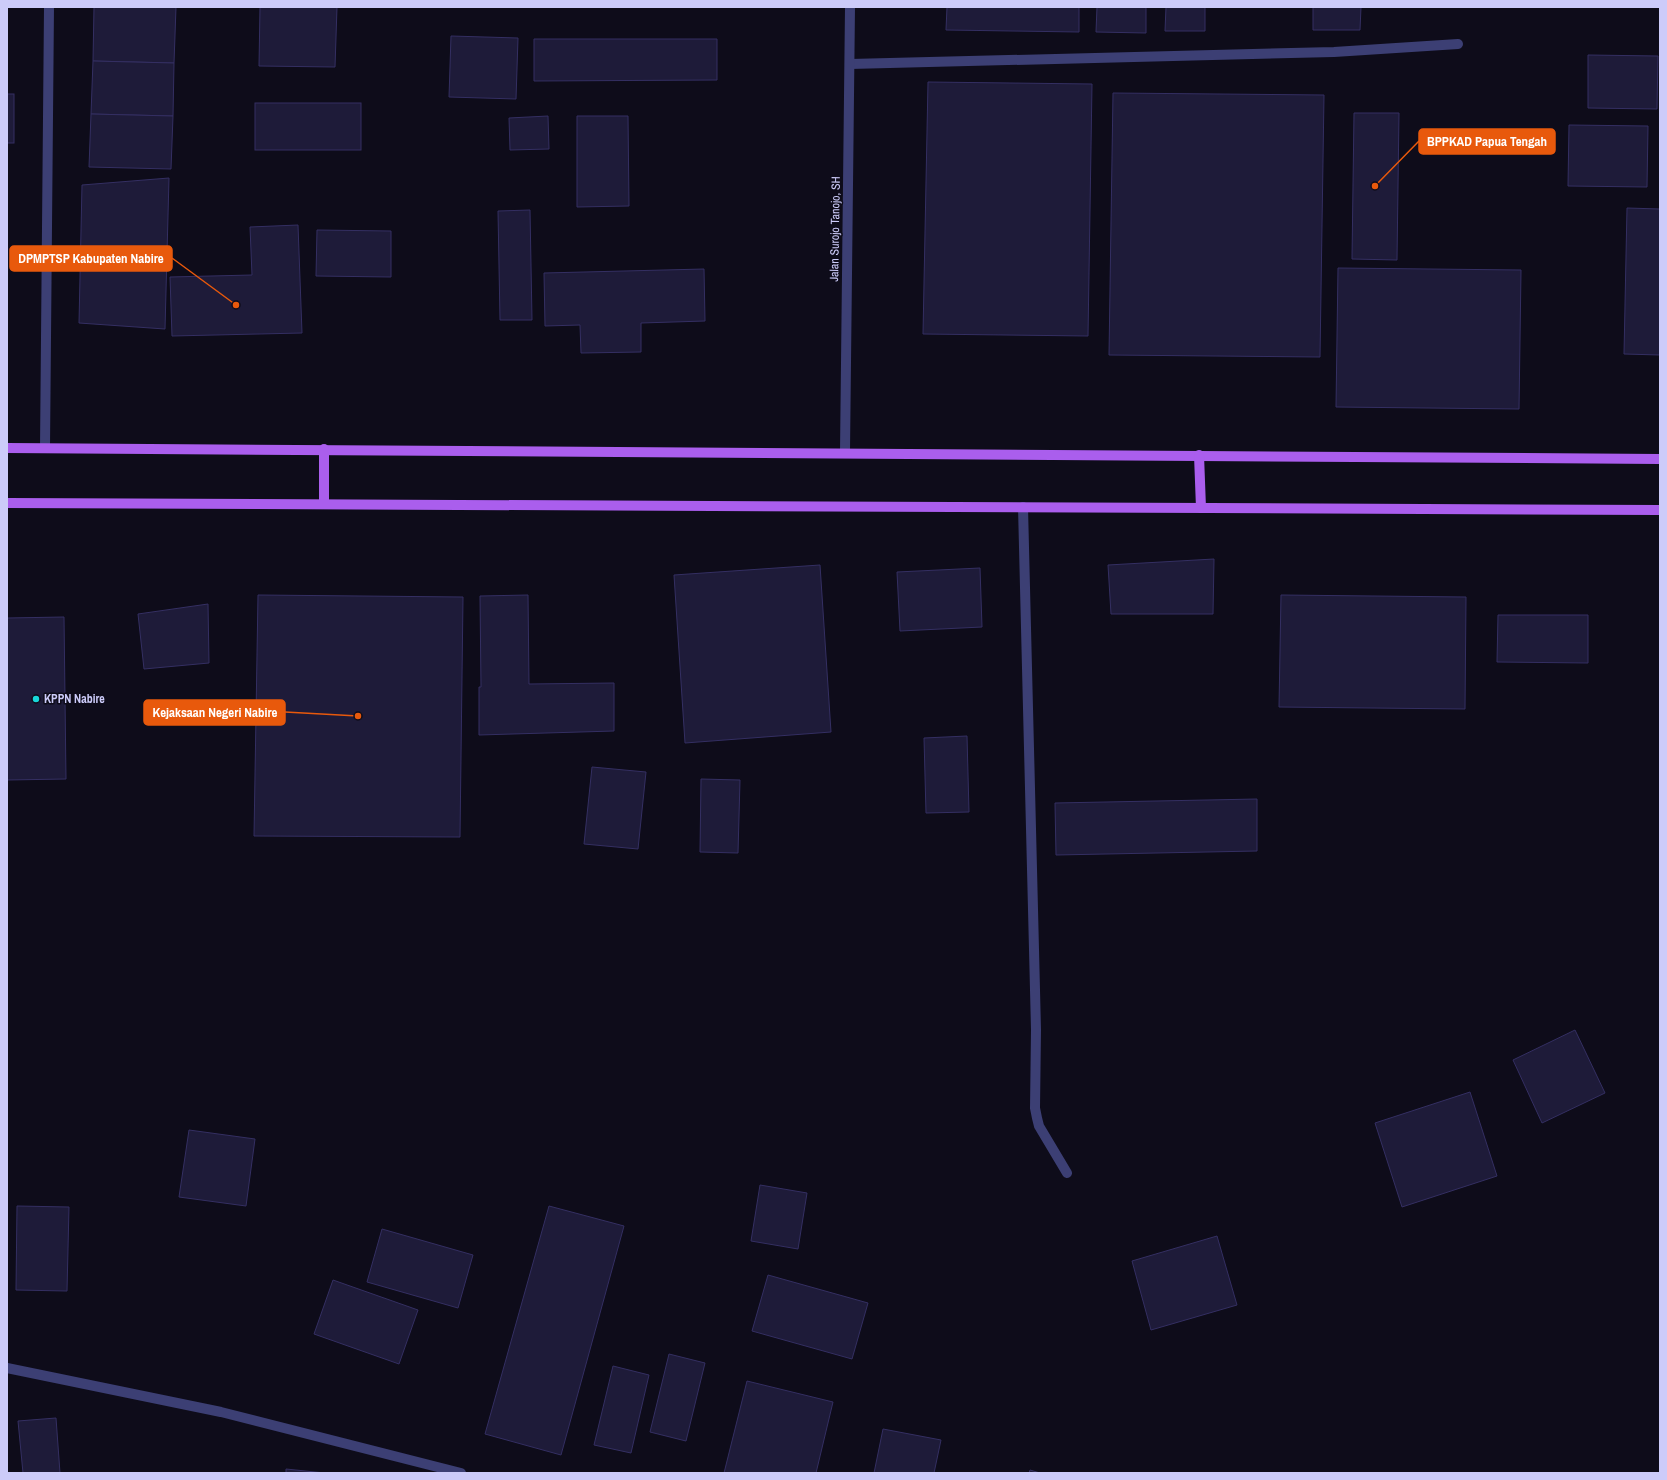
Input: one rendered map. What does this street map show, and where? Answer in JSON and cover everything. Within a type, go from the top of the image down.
[{"type":"main road","points":[[7,448],[845,452],[1660,459]]},
{"type":"main road","points":[[324,449],[324,504]]},
{"type":"main road","points":[[1199,455],[1201,508]]},
{"type":"main road","points":[[7,503],[1660,510]]},
{"type":"street","points":[[45,448],[49,7]]},
{"type":"street","name":"Jalan Surojo Tanojo, SH","points":[[845,452],[850,7]]},
{"type":"street","points":[[850,64],[1334,52],[1458,44]]},
{"type":"street","points":[[1023,508],[1036,1030],[1036,1108],[1039,1126],[1066,1173]]},
{"type":"street","points":[[7,1368],[221,1412],[461,1473]]},
{"type":"building","points":[[94,7],[176,7],[174,63],[93,61]]},
{"type":"building","points":[[260,7],[337,7],[335,67],[259,66]]},
{"type":"building","points":[[947,7],[1079,7],[1079,32],[946,30]]},
{"type":"building","points":[[1097,7],[1146,7],[1146,33],[1096,32]]},
{"type":"building","points":[[1166,7],[1205,7],[1205,31],[1165,31]]},
{"type":"building","points":[[1313,7],[1361,7],[1360,30],[1313,30]]},
{"type":"building","points":[[451,36],[518,38],[516,99],[449,97]]},
{"type":"building","points":[[534,39],[717,39],[717,80],[534,81]]},
{"type":"building","points":[[1588,55],[1658,56],[1657,109],[1588,108]]},
{"type":"building","points":[[93,61],[174,63],[173,116],[91,114]]},
{"type":"building","points":[[928,82],[1092,84],[1088,336],[923,334]]},
{"type":"building","points":[[1113,93],[1324,95],[1320,357],[1109,355]]},
{"type":"building","points":[[7,94],[14,94],[14,143],[7,143]]},
{"type":"building","points":[[255,103],[361,103],[361,150],[255,150]]},
{"type":"building","points":[[1354,113],[1399,113],[1397,260],[1352,259]]},
{"type":"building","points":[[91,114],[173,116],[171,169],[89,167]]},
{"type":"building","points":[[548,116],[549,149],[510,150],[509,118]]},
{"type":"building","points":[[577,116],[628,116],[629,206],[577,207]]},
{"type":"building","points":[[1569,125],[1648,126],[1647,187],[1568,186]]},
{"type":"building","points":[[169,178],[165,329],[79,323],[82,185]]},
{"type":"building","points":[[1627,208],[1660,209],[1660,355],[1624,354]]},
{"type":"building","points":[[530,210],[532,320],[500,320],[498,211]]},
{"type":"building","points":[[298,225],[302,333],[172,336],[170,277],[252,275],[250,227]]},
{"type":"building","points":[[317,230],[391,231],[391,277],[316,276]]},
{"type":"building","points":[[1338,268],[1521,270],[1519,409],[1336,407]]},
{"type":"building","points":[[704,269],[705,321],[641,323],[641,352],[581,353],[580,325],[545,326],[544,273]]},
{"type":"building","points":[[1214,559],[1213,614],[1111,614],[1108,565]]},
{"type":"building","points":[[820,565],[831,732],[685,743],[674,575]]},
{"type":"building","points":[[980,568],[982,627],[900,631],[897,572]]},
{"type":"building","points":[[258,595],[463,597],[460,837],[254,836]]},
{"type":"building","points":[[528,595],[529,684],[614,683],[614,731],[479,735],[479,687],[481,687],[480,596]]},
{"type":"building","points":[[1281,595],[1466,597],[1465,709],[1279,707]]},
{"type":"building","points":[[208,604],[209,663],[144,669],[138,614]]},
{"type":"building","points":[[1498,615],[1588,615],[1588,663],[1497,662]]},
{"type":"building","name":"KPPN Nabire","points":[[64,617],[66,779],[7,780],[7,618]]},
{"type":"building","points":[[967,736],[969,812],[926,813],[924,738]]},
{"type":"building","points":[[592,767],[646,772],[638,849],[584,844]]},
{"type":"building","points":[[701,779],[740,780],[738,853],[700,852]]},
{"type":"building","points":[[1257,799],[1257,851],[1056,855],[1055,803]]},
{"type":"building","points":[[1575,1030],[1605,1093],[1542,1123],[1513,1060]]},
{"type":"building","points":[[1470,1092],[1497,1176],[1402,1207],[1375,1123]]},
{"type":"building","points":[[189,1130],[255,1139],[246,1206],[179,1197]]},
{"type":"building","points":[[760,1185],[807,1193],[798,1249],[751,1241]]},
{"type":"building","points":[[17,1206],[69,1207],[67,1291],[16,1290]]},
{"type":"building","points":[[549,1206],[624,1226],[561,1455],[485,1434]]},
{"type":"building","points":[[382,1229],[473,1255],[458,1308],[367,1282]]},
{"type":"building","points":[[1217,1236],[1237,1305],[1151,1330],[1132,1261]]},
{"type":"building","points":[[768,1275],[868,1303],[852,1359],[752,1331]]},
{"type":"building","points":[[333,1280],[418,1310],[399,1364],[314,1334]]},
{"type":"building","points":[[669,1354],[705,1363],[686,1441],[650,1432]]},
{"type":"building","points":[[613,1366],[649,1375],[631,1453],[594,1445]]},
{"type":"building","points":[[747,1381],[833,1402],[816,1473],[724,1473]]},
{"type":"building","points":[[56,1418],[60,1473],[23,1473],[18,1421]]},
{"type":"building","points":[[883,1429],[941,1440],[934,1473],[874,1473]]},
{"type":"building","points":[[286,1469],[325,1473],[286,1473]]},
{"type":"building","points":[[1030,1470],[1040,1473],[1029,1473]]},
{"type":"place","name":"BPPKAD Papua Tengah","points":[[1375,186]]},
{"type":"place","name":"DPMPTSP Kabupaten Nabire","points":[[236,305]]},
{"type":"place","name":"KPPN Nabire","points":[[36,699]]},
{"type":"place","name":"Kejaksaan Negeri Nabire","points":[[358,716]]}]
